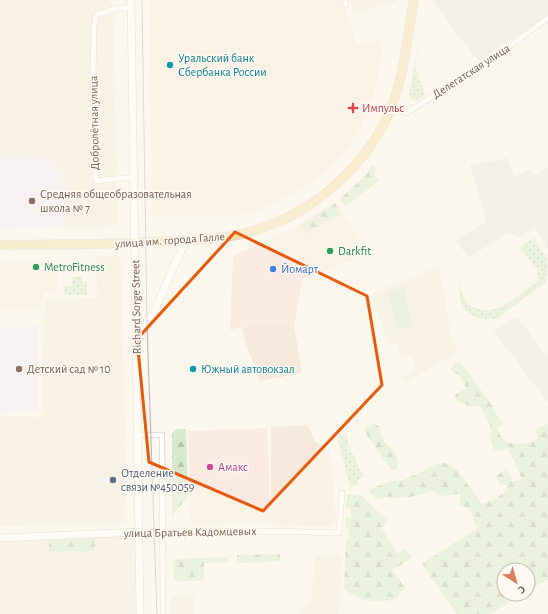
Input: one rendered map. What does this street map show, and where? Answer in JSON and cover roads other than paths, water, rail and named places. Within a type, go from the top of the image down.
[{"type":"main road","name":"Richard Sorge Street","points":[[131,0],[140,614]]},
{"type":"main road","name":"улица им. города Галле","points":[[0,245],[134,244],[222,237],[253,231],[284,219],[307,206],[330,190],[349,173],[377,137],[398,90],[414,0]]},
{"type":"main road","points":[[136,345],[147,321],[155,310],[186,241]]},
{"type":"main road","name":"улица Братьев Кадомцевых","points":[[0,538],[139,532]]},
{"type":"street","name":"Добролётная улица","points":[[131,8],[119,8],[96,15],[94,26],[96,181],[134,177]]},
{"type":"street","name":"Делегатская улица","points":[[391,108],[406,113],[493,58],[548,18]]},
{"type":"street","points":[[138,435],[162,435],[163,614]]},
{"type":"street","name":"улица Братьев Кадомцевых","points":[[139,532],[339,533],[342,493]]},
{"type":"tram line","points":[[142,0],[147,324],[157,614]]},
{"type":"place","name":"Уральский банк Сбербанка России","points":[[170,65]]},
{"type":"place","name":"Импульс","points":[[353,108]]},
{"type":"place","name":"Средняя общеобразовательная школа № 7","points":[[32,201]]},
{"type":"place","name":"Darkfit","points":[[330,251]]},
{"type":"place","name":"MetroFitness","points":[[36,267]]},
{"type":"place","name":"Йомарт","points":[[273,269]]},
{"type":"place","name":"Детский сад № 10","points":[[19,369]]},
{"type":"place","name":"Южный автовокзал","points":[[193,369]]},
{"type":"place","name":"Амакс","points":[[210,467]]},
{"type":"place","name":"Отделение связи №450059","points":[[113,480]]}]
